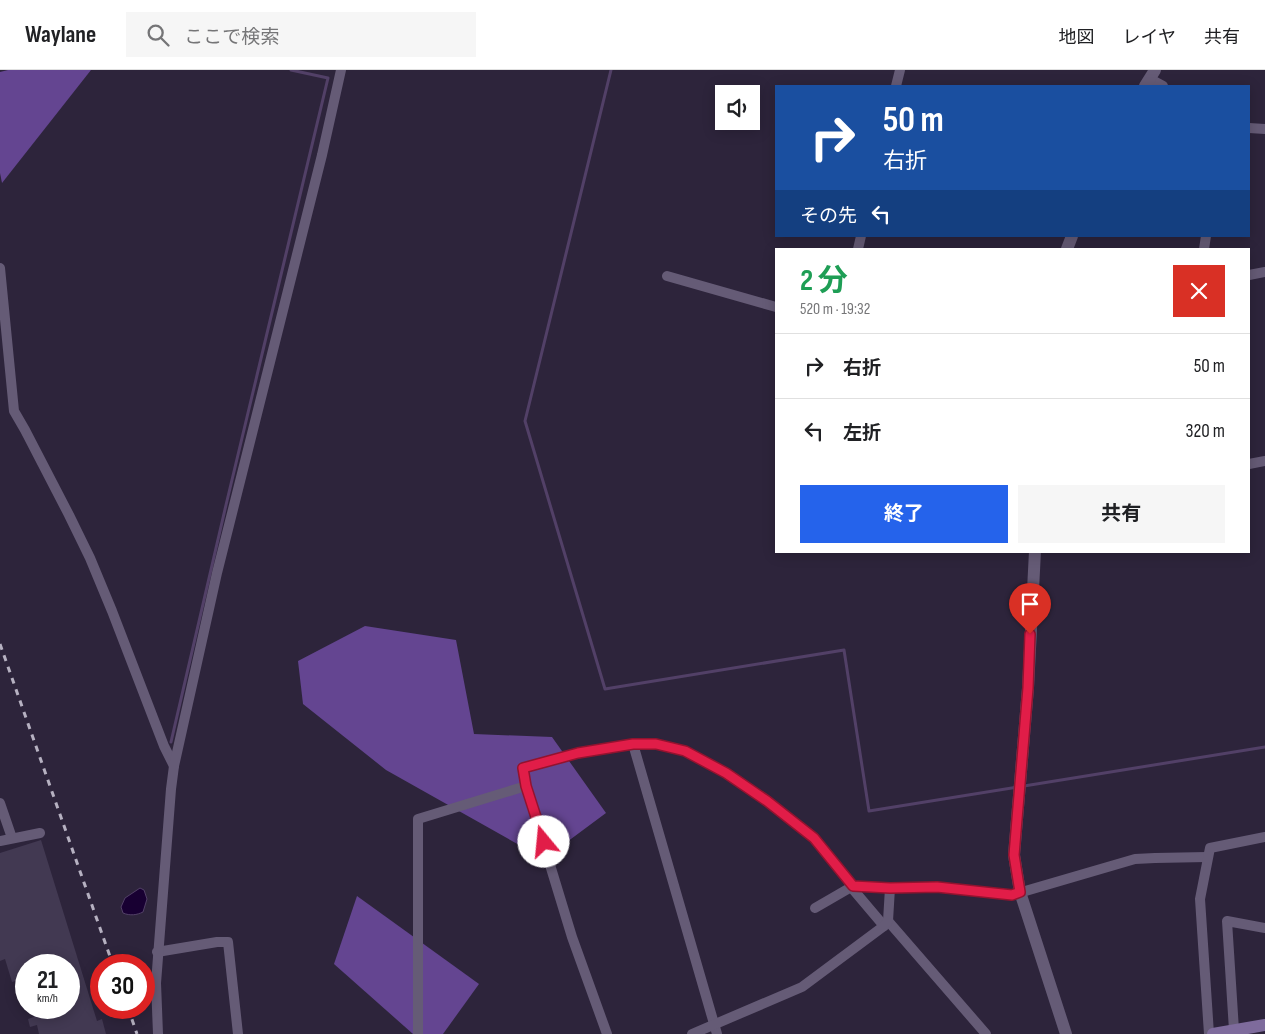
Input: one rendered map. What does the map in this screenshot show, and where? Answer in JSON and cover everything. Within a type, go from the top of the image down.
[{"type":"main road","points":[[1211,1034],[1265,1025]]},
{"type":"street","points":[[158,1034],[156,982],[174,766],[217,573],[322,155],[341,70]]},
{"type":"street","points":[[896,85],[900,70]]},
{"type":"street","points":[[1150,78],[1161,85]]},
{"type":"street","points":[[1250,128],[1265,129]]},
{"type":"street","points":[[0,268],[14,411],[65,506],[90,558],[164,746],[174,766]]},
{"type":"street","points":[[1250,275],[1265,272]]},
{"type":"street","points":[[667,276],[775,307]]},
{"type":"street","points":[[1250,464],[1265,461]]},
{"type":"street","points":[[1035,553],[1028,688],[1014,855],[1020,892],[1066,1034]]},
{"type":"street","points":[[633,744],[716,1029]]},
{"type":"street","points":[[607,1034],[572,937],[526,786],[523,768],[578,753],[633,744],[656,744],[685,751],[726,773],[767,801],[814,838],[852,887],[986,1034]]},
{"type":"street","points":[[418,1034],[418,818],[526,786]]},
{"type":"street","points":[[0,803],[12,838]]},
{"type":"street","points":[[0,841],[40,832]]},
{"type":"street","points":[[1211,1034],[1200,899],[1210,848],[1265,838]]},
{"type":"street","points":[[815,908],[852,887],[937,887],[1012,895],[1135,859],[1208,857]]},
{"type":"street","points":[[692,1034],[716,1029],[802,987],[886,924],[890,888]]},
{"type":"street","points":[[1234,1030],[1226,921],[1265,928]]},
{"type":"street","points":[[158,952],[217,942],[228,942],[238,1034]]},
{"type":"shaded area","points":[[8,70],[91,70],[2,183],[0,173],[0,72]]},
{"type":"shaded area","points":[[365,626],[456,640],[474,734],[552,737],[606,813],[544,859],[386,770],[303,704],[298,661]]},
{"type":"shaded area","points":[[140,888],[144,890],[147,899],[143,912],[133,915],[123,913],[121,907],[125,898]]},
{"type":"shaded area","points":[[357,896],[479,984],[443,1034],[413,1034],[334,964]]},
{"type":"building","points":[[41,840],[76,954],[15,954],[15,981],[12,982],[5,959],[0,961],[0,853]]},
{"type":"building","points":[[80,966],[90,998],[90,1019],[96,1019],[97,1021],[102,1019],[106,1034],[39,1034],[37,1025],[30,1027],[28,1019],[80,1019]]},
{"type":"waterway","points":[[171,742],[328,78],[291,70]]},
{"type":"waterway","points":[[611,70],[525,421],[605,689],[844,650],[869,811],[1018,787]]},
{"type":"waterway","points":[[1024,786],[1265,747]]},
{"type":"railway","points":[[0,644],[109,954]]},
{"type":"railway","points":[[132,1019],[137,1034]]},
{"type":"route","points":[[544,842],[526,786],[523,768],[578,753],[633,744],[656,744],[685,751],[726,773],[767,801],[814,838],[853,886],[890,888],[937,887],[1012,895],[1020,892],[1014,855],[1028,688],[1030,634]]}]
